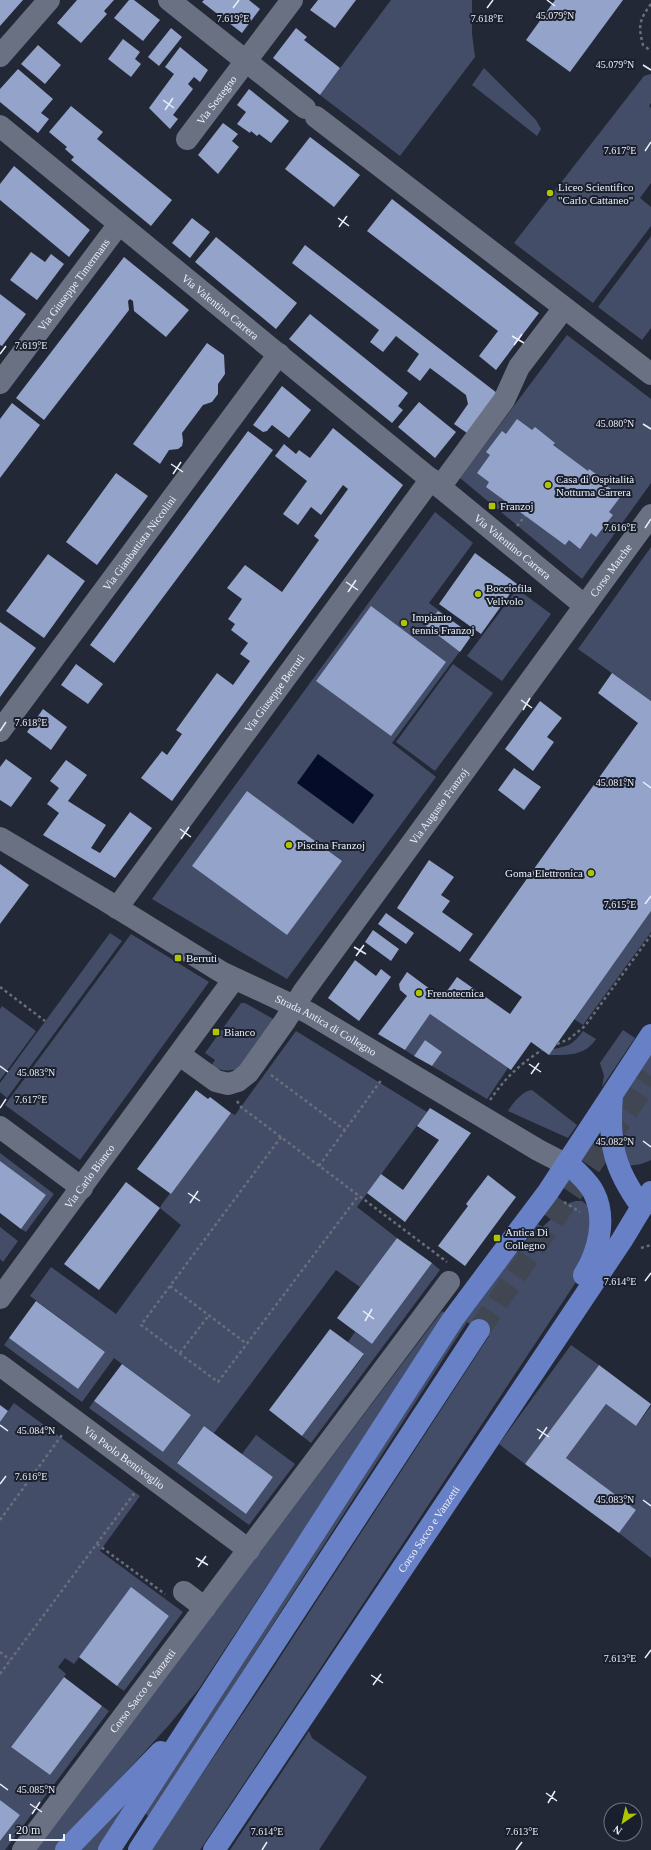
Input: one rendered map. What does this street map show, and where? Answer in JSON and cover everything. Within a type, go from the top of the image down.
[{"type":"main road","points":[[108,1850],[453,1319],[537,1208],[571,1167],[612,1093],[651,1035]]},
{"type":"main road","points":[[612,1093],[610,1122],[616,1160],[628,1188],[648,1204]]},
{"type":"main road","points":[[565,1325],[577,1287],[593,1262],[597,1249],[600,1225],[598,1202],[594,1192],[571,1167]]},
{"type":"main road","name":"Strada Antica di Collegno","points":[[571,1167],[648,1204]]},
{"type":"main road","name":"Corso Sacco e Vanzetti","points":[[214,1850],[565,1325],[648,1204]]},
{"type":"main road","points":[[139,1850],[479,1330]]},
{"type":"main road","points":[[66,1850],[196,1715]]},
{"type":"street","points":[[0,56],[49,0]]},
{"type":"street","points":[[169,0],[310,112],[651,374]]},
{"type":"street","name":"Via Sostegno","points":[[187,139],[292,0]]},
{"type":"street","name":"Via Valentino Carrera","points":[[0,126],[585,606]]},
{"type":"street","name":"Via Giuseppe Timermans","points":[[0,383],[120,224]]},
{"type":"street","points":[[436,483],[504,400],[519,367],[564,308]]},
{"type":"street","name":"Via Gianbattista Niccolini","points":[[0,731],[279,354]]},
{"type":"street","name":"Via Giuseppe Berruti","points":[[117,908],[436,483]]},
{"type":"street","name":"Corso Marche","points":[[585,606],[651,515]]},
{"type":"street","name":"Via Augusto Franzoj","points":[[294,1007],[304,991],[585,606]]},
{"type":"street","name":"Strada Antica di Collegno","points":[[0,838],[234,980],[309,1014],[546,1155],[571,1167]]},
{"type":"street","name":"Via Carlo Bianco","points":[[3,1287],[82,1188],[234,980]]},
{"type":"street","points":[[180,1054],[216,1081],[228,1084],[238,1081],[248,1073],[294,1007]]},
{"type":"street","points":[[0,1127],[82,1188]]},
{"type":"street","name":"Corso Sacco e Vanzetti","points":[[23,1850],[449,1282]]},
{"type":"street","name":"Via Paolo Bentivoglio","points":[[0,1365],[249,1550]]},
{"type":"street","points":[[175,1593],[205,1608]]},
{"type":"path","points":[[651,4],[641,18],[639,31],[643,45],[651,51]]},
{"type":"path","points":[[557,1044],[569,1039],[585,1026],[651,935]]},
{"type":"path","points":[[0,986],[45,1021]]},
{"type":"path","points":[[480,1115],[506,1078],[530,1057],[542,1050]]},
{"type":"path","points":[[255,1063],[345,1130]]},
{"type":"path","points":[[320,1166],[382,1079]]},
{"type":"path","points":[[228,1084],[241,1107],[457,1270],[449,1282]]},
{"type":"path","points":[[281,1137],[141,1325],[218,1382],[359,1196]]},
{"type":"path","points":[[636,1249],[651,1245]]},
{"type":"path","points":[[170,1286],[247,1344]]},
{"type":"path","points":[[180,1353],[209,1315]]},
{"type":"path","points":[[0,1520],[74,1420]]},
{"type":"path","points":[[0,1674],[148,1474]]},
{"type":"path","points":[[97,1544],[175,1593]]},
{"type":"path","points":[[0,1652],[10,1660]]},
{"type":"shaded area","points":[[391,0],[472,0],[472,34],[475,57],[400,156],[320,95]]},
{"type":"shaded area","points":[[484,68],[536,120],[541,129],[537,136],[472,85]]},
{"type":"shaded area","points":[[651,74],[651,103],[649,106],[651,108],[651,183],[640,198],[651,207],[651,226],[593,303],[514,243],[644,76]]},
{"type":"shaded area","points":[[651,236],[651,328],[642,340],[598,307]]},
{"type":"shaded area","points":[[567,335],[651,399],[651,483],[582,579],[460,478]]},
{"type":"shaded area","name":"Piscina Franzoj","points":[[435,512],[473,543],[429,603],[472,635],[392,743],[436,777],[287,979],[152,899]]},
{"type":"shaded area","points":[[651,547],[651,701],[578,649]]},
{"type":"shaded area","points":[[517,589],[551,614],[502,681],[467,656]]},
{"type":"shaded area","points":[[453,664],[493,693],[435,771],[396,742]]},
{"type":"shaded area","points":[[318,754],[374,795],[353,824],[297,783]]},
{"type":"shaded area","points":[[651,911],[651,932],[583,1025],[574,1019]]},
{"type":"shaded area","points":[[110,933],[122,941],[7,1098],[0,1092],[0,1083]]},
{"type":"shaded area","points":[[131,934],[209,982],[80,1160],[5,1105]]},
{"type":"shaded area","points":[[241,1003],[245,1003],[275,1020],[240,1068],[222,1070],[215,1068],[211,1066],[215,1060],[205,1053]]},
{"type":"shaded area","points":[[2,1006],[36,1031],[0,1080],[0,1009]]},
{"type":"shaded area","points":[[430,1014],[508,1068],[487,1099],[432,1066],[442,1052],[425,1040],[414,1056],[405,1050]]},
{"type":"shaded area","points":[[623,1030],[635,1038],[602,1087],[604,1076],[600,1063]]},
{"type":"shaded area","points":[[296,1031],[427,1112],[357,1207],[397,1238],[360,1287],[336,1270],[214,1433],[204,1426],[177,1462],[246,1514],[273,1477],[242,1454],[256,1435],[295,1464],[249,1525],[89,1408],[94,1401],[163,1452],[191,1415],[114,1358],[82,1402],[4,1345],[9,1338],[78,1389],[105,1352],[30,1296],[51,1267],[116,1314],[181,1225],[160,1208],[162,1204],[231,1113],[235,1115]]},
{"type":"shaded area","points":[[583,1031],[596,1039],[587,1049],[576,1053],[549,1055],[553,1049],[571,1044]]},
{"type":"shaded area","points":[[651,1047],[651,1160],[641,1164],[630,1165],[623,1163],[621,1094]]},
{"type":"shaded area","points":[[532,1090],[577,1125],[568,1138],[508,1111],[521,1095]]},
{"type":"shaded area","points":[[0,1153],[54,1194],[26,1232],[21,1229],[46,1195],[0,1161]]},
{"type":"shaded area","points":[[582,1201],[592,1209],[585,1267],[576,1282],[200,1850],[151,1850],[264,1682],[489,1336],[467,1322],[149,1817],[145,1813],[460,1324],[514,1255],[554,1216],[569,1203]]},
{"type":"shaded area","points":[[0,1227],[18,1241],[3,1262],[0,1259]]},
{"type":"shaded area","points":[[432,1263],[440,1270],[311,1443],[302,1436],[364,1355],[348,1342],[355,1332],[372,1344]]},
{"type":"shaded area","points":[[442,1311],[446,1314],[198,1690],[169,1725],[55,1850],[35,1850]]},
{"type":"shaded area","points":[[571,1345],[599,1365],[525,1464],[499,1444]]},
{"type":"shaded area","points":[[14,1403],[140,1496],[100,1551],[183,1612],[124,1691],[117,1686],[169,1616],[131,1588],[74,1664],[65,1658],[58,1667],[66,1674],[11,1747],[50,1775],[102,1706],[109,1711],[5,1850],[0,1850],[0,1841],[20,1815],[0,1800],[0,1422]]},
{"type":"shaded area","points":[[606,1404],[636,1426],[651,1406],[651,1558],[619,1533],[636,1510],[566,1458]]},
{"type":"shaded area","points":[[309,1731],[312,1738],[367,1777],[319,1850],[230,1850]]},
{"type":"shaded area","points":[[138,1787],[98,1850],[77,1850]]},
{"type":"building","points":[[0,0],[23,0],[0,26]]},
{"type":"building","points":[[77,0],[114,0],[104,11],[107,14],[81,43],[57,23]]},
{"type":"building","points":[[129,0],[134,0],[160,20],[143,41],[114,18]]},
{"type":"building","points":[[204,0],[249,0],[260,9],[242,33],[202,2]]},
{"type":"building","points":[[318,0],[356,0],[335,28],[310,10]]},
{"type":"building","points":[[555,0],[623,0],[570,72],[526,40]]},
{"type":"building","points":[[171,28],[182,37],[159,66],[148,57]]},
{"type":"building","points":[[296,28],[307,37],[304,40],[340,68],[320,95],[273,58]]},
{"type":"building","points":[[123,39],[140,52],[135,59],[141,64],[131,77],[108,59]]},
{"type":"building","points":[[38,45],[61,65],[45,84],[21,64]]},
{"type":"building","points":[[180,47],[208,70],[200,82],[194,77],[188,84],[193,89],[173,115],[178,119],[170,129],[149,108],[174,74],[165,67]]},
{"type":"building","points":[[18,69],[53,99],[41,113],[49,119],[38,133],[0,102],[0,89]]},
{"type":"building","points":[[249,89],[289,121],[271,143],[259,134],[257,136],[251,131],[250,133],[237,124],[246,112],[237,105]]},
{"type":"building","points":[[71,106],[103,132],[97,139],[172,200],[151,226],[71,160],[74,157],[65,149],[67,147],[49,132]]},
{"type":"building","points":[[223,123],[238,134],[232,141],[239,147],[218,174],[198,155]]},
{"type":"building","points":[[310,137],[360,175],[334,207],[285,169]]},
{"type":"building","points":[[14,166],[90,230],[69,257],[0,200],[0,184]]},
{"type":"building","points":[[392,199],[539,313],[496,370],[479,356],[498,331],[367,231]]},
{"type":"building","points":[[192,218],[210,232],[190,258],[172,243]]},
{"type":"building","points":[[216,237],[297,303],[276,329],[195,262]]},
{"type":"building","points":[[305,245],[497,393],[467,433],[454,424],[468,404],[466,395],[430,368],[420,381],[407,371],[419,354],[396,336],[383,352],[370,342],[379,330],[292,263]]},
{"type":"building","points":[[31,252],[45,262],[51,254],[64,264],[37,300],[10,280]]},
{"type":"building","points":[[124,257],[189,310],[166,337],[134,311],[133,301],[130,299],[128,301],[129,310],[44,420],[16,398]]},
{"type":"building","points":[[0,294],[26,314],[2,346],[0,345]]},
{"type":"building","points":[[310,314],[408,393],[398,406],[403,410],[392,423],[289,339]]},
{"type":"building","points":[[207,343],[224,355],[225,374],[218,384],[218,394],[212,402],[203,405],[182,433],[182,446],[178,449],[169,450],[160,464],[133,444]]},
{"type":"building","points":[[282,386],[311,410],[289,438],[272,425],[267,431],[263,432],[253,425]]},
{"type":"building","points":[[419,402],[456,432],[435,458],[398,427]]},
{"type":"building","points":[[12,403],[40,425],[0,478],[0,419]]},
{"type":"building","name":"Casa di Ospitalità Notturna Carrera","points":[[517,419],[532,430],[535,427],[555,443],[553,445],[588,471],[589,469],[609,483],[607,486],[621,496],[609,512],[613,515],[596,537],[591,533],[580,549],[569,540],[565,545],[486,487],[489,482],[477,473],[490,455],[486,452],[502,431],[506,434]]},
{"type":"building","points":[[333,428],[403,485],[172,801],[141,778],[162,751],[167,755],[182,734],[176,730],[217,673],[233,685],[250,661],[240,654],[248,643],[231,630],[235,624],[228,619],[242,599],[227,588],[245,565],[282,592],[319,540],[314,536],[348,489],[343,485],[321,515],[311,507],[298,525],[283,514],[307,481],[275,456],[284,444],[296,454],[299,450],[310,458]]},
{"type":"building","points":[[248,431],[273,450],[114,663],[90,645]]},
{"type":"building","points":[[116,473],[148,496],[97,565],[66,542]]},
{"type":"building","name":"Bocciofila Velivolo","points":[[475,553],[517,584],[481,634],[439,604]]},
{"type":"building","points":[[48,554],[85,581],[44,638],[6,611]]},
{"type":"building","points":[[371,606],[446,662],[391,736],[316,681]]},
{"type":"building","points":[[438,611],[472,635],[460,652],[426,626]]},
{"type":"building","points":[[0,622],[36,648],[0,697]]},
{"type":"building","points":[[76,664],[103,684],[88,704],[61,685]]},
{"type":"building","name":"Goma Elettronica","points":[[612,673],[651,701],[651,911],[549,1055],[531,1042],[511,1070],[430,1014],[405,1050],[378,1034],[407,996],[400,990],[399,984],[407,972],[442,998],[457,977],[510,1014],[522,997],[469,960],[638,723],[598,693]]},
{"type":"building","points":[[540,701],[562,718],[547,737],[554,742],[533,771],[505,749]]},
{"type":"building","points":[[43,709],[67,727],[51,750],[27,732]]},
{"type":"building","points":[[6,759],[32,778],[11,807],[0,800],[0,767]]},
{"type":"building","points":[[66,760],[87,775],[68,801],[106,825],[91,848],[100,853],[130,812],[152,828],[115,878],[43,835],[59,813],[47,804],[59,788],[50,781]]},
{"type":"building","points":[[514,768],[541,787],[524,810],[498,790]]},
{"type":"building","points":[[247,791],[342,861],[287,935],[192,866]]},
{"type":"building","points":[[429,860],[454,877],[441,895],[450,901],[442,912],[473,934],[460,952],[397,908]]},
{"type":"building","points":[[0,864],[29,885],[0,924]]},
{"type":"building","points":[[386,913],[414,933],[406,944],[378,924]]},
{"type":"building","points":[[373,930],[399,949],[391,961],[365,942]]},
{"type":"building","points":[[355,960],[376,976],[381,969],[391,977],[359,1021],[328,998]]},
{"type":"building","points":[[425,1040],[442,1052],[432,1066],[414,1056]]},
{"type":"building","points":[[196,1090],[208,1099],[210,1097],[231,1113],[171,1194],[137,1169]]},
{"type":"building","points":[[430,1108],[471,1133],[405,1222],[367,1193],[381,1174],[403,1190],[439,1140],[417,1126]]},
{"type":"building","points":[[0,1161],[46,1195],[21,1229],[0,1213]]},
{"type":"building","points":[[488,1175],[516,1197],[465,1266],[438,1246],[468,1206],[466,1204]]},
{"type":"building","points":[[126,1182],[160,1208],[99,1290],[64,1264]]},
{"type":"building","points":[[397,1238],[432,1263],[372,1344],[337,1318]]},
{"type":"building","points":[[36,1301],[105,1352],[78,1389],[9,1338]]},
{"type":"building","points":[[330,1329],[364,1354],[302,1436],[269,1410]]},
{"type":"building","points":[[122,1364],[191,1415],[163,1452],[94,1401]]},
{"type":"building","points":[[599,1365],[651,1404],[636,1426],[606,1404],[566,1458],[636,1510],[619,1533],[525,1464]]},
{"type":"building","points":[[0,1405],[8,1411],[0,1422]]},
{"type":"building","points":[[204,1426],[273,1477],[246,1514],[177,1463]]},
{"type":"building","points":[[131,1587],[169,1616],[117,1686],[79,1657]]},
{"type":"building","points":[[64,1677],[102,1706],[50,1775],[11,1747]]},
{"type":"building","points":[[0,1800],[20,1815],[0,1841]]},
{"type":"tunnel","points":[[479,1330],[651,1076]]},
{"type":"place","name":"Liceo Scientifico \"Carlo Cattaneo\"","points":[[550,193]]},
{"type":"place","name":"Casa di Ospitalità Notturna Carrera","points":[[548,485]]},
{"type":"place","name":"Franzoj","points":[[492,506]]},
{"type":"place","name":"Bocciofila Velivolo","points":[[478,594]]},
{"type":"place","name":"Impianto tennis Franzoj","points":[[404,623]]},
{"type":"place","name":"Piscina Franzoj","points":[[289,845]]},
{"type":"place","name":"Goma Elettronica","points":[[591,873]]},
{"type":"place","name":"Berruti","points":[[178,958]]},
{"type":"place","name":"Frenotecnica","points":[[419,993]]},
{"type":"place","name":"Bianco","points":[[216,1032]]},
{"type":"place","name":"Antica Di Collegno","points":[[497,1238]]}]
